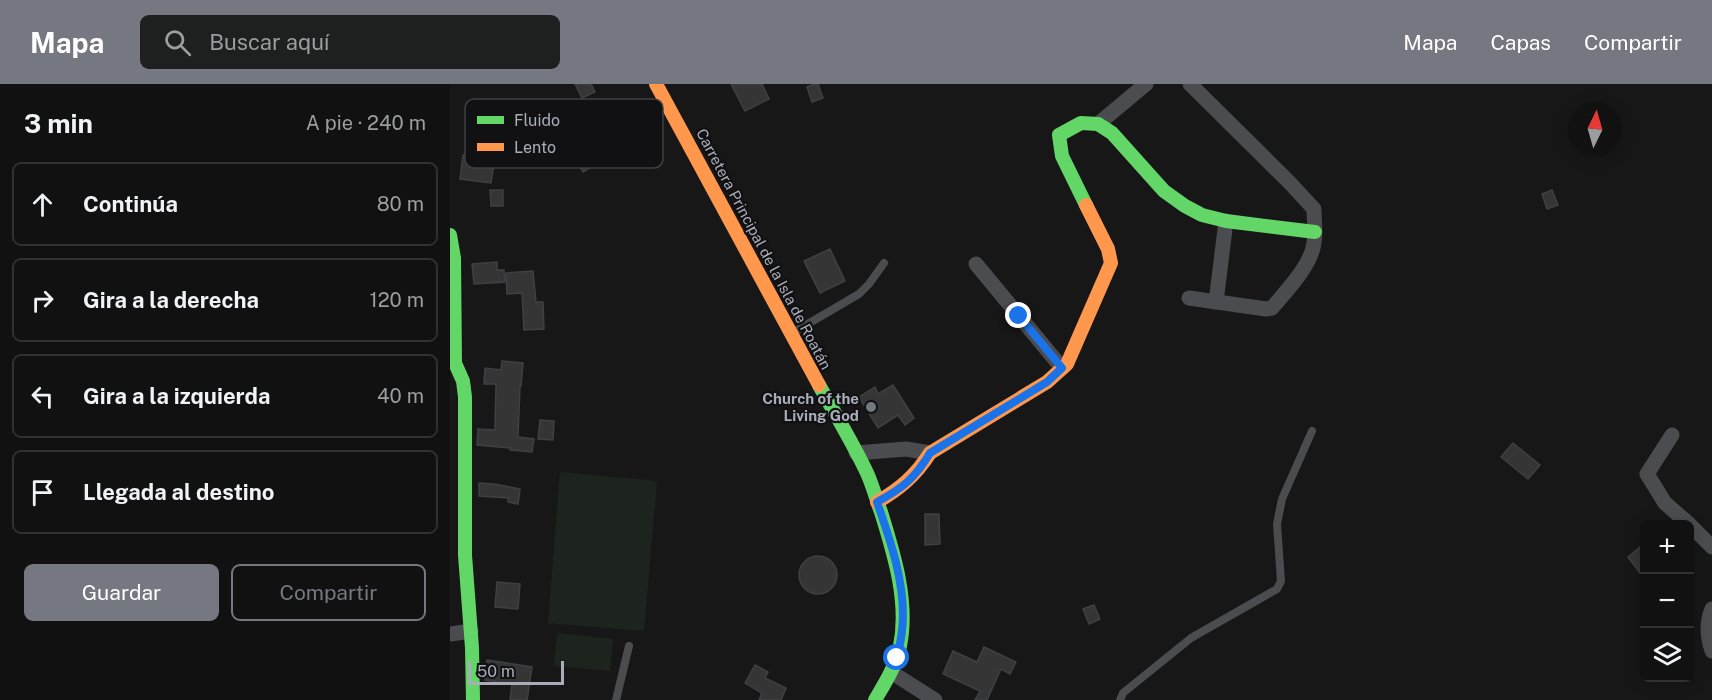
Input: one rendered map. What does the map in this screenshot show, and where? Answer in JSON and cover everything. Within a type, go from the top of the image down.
[{"type":"street","name":"Carretera Principal de la Isla de Roatán","points":[[656,84],[868,475],[890,539],[900,586],[902,629],[897,658],[885,687],[875,700]]},
{"type":"street","points":[[1098,124],[1146,84]]},
{"type":"street","points":[[1189,298],[1272,308],[1301,273],[1314,245],[1315,232],[1314,209],[1190,84]]},
{"type":"street","points":[[877,502],[900,490],[919,471],[930,453],[1047,382],[1067,364],[1111,262],[1108,249],[1062,156],[1059,135],[1081,123],[1098,124],[1112,133],[1164,191],[1202,215],[1226,221],[1315,232]]},
{"type":"street","points":[[1216,302],[1226,221]]},
{"type":"street","points":[[450,235],[454,258],[452,361],[463,381],[465,397],[465,555],[471,630],[472,700]]},
{"type":"street","points":[[976,264],[1062,368]]},
{"type":"street","points":[[1672,435],[1647,474],[1665,503],[1684,520]]},
{"type":"street","points":[[856,453],[906,449],[930,453]]},
{"type":"street","points":[[1694,529],[1712,547]]},
{"type":"street","points":[[1712,609],[1707,620],[1708,639],[1712,651]]},
{"type":"street","points":[[450,634],[471,630]]},
{"type":"street","points":[[891,672],[935,700]]},
{"type":"lane","points":[[791,334],[859,294],[884,263]]},
{"type":"lane","points":[[1120,700],[1123,693],[1191,638],[1277,589],[1281,581],[1277,524],[1282,499],[1312,431]]},
{"type":"lane","points":[[616,700],[629,646]]},
{"type":"shaded area","points":[[560,472],[657,481],[644,631],[548,623]]},
{"type":"shaded area","points":[[557,633],[613,639],[610,671],[554,666]]},
{"type":"building","points":[[575,84],[591,84],[595,92],[582,98]]},
{"type":"building","points":[[731,84],[762,84],[769,99],[745,111]]},
{"type":"building","points":[[818,84],[823,98],[812,102],[807,87]]},
{"type":"building","points":[[463,155],[465,155],[465,168],[493,168],[491,183],[460,179]]},
{"type":"building","points":[[490,190],[503,190],[503,206],[491,206]]},
{"type":"building","points":[[1552,190],[1558,205],[1547,209],[1542,194]]},
{"type":"building","points":[[830,249],[845,281],[820,293],[804,261]]},
{"type":"building","points":[[497,262],[497,270],[504,270],[505,282],[474,284],[472,264]]},
{"type":"building","points":[[533,271],[536,302],[543,302],[544,329],[524,330],[522,293],[507,294],[506,273]]},
{"type":"building","points":[[502,361],[523,363],[518,437],[534,439],[532,452],[477,445],[478,429],[495,430],[496,384],[484,384],[485,368],[501,370]]},
{"type":"building","points":[[893,385],[914,418],[905,425],[898,415],[878,428],[859,397],[875,387],[878,394]]},
{"type":"building","points":[[540,420],[554,421],[553,440],[538,439]]},
{"type":"building","points":[[1513,443],[1540,465],[1528,479],[1501,457]]},
{"type":"building","points":[[479,483],[520,489],[518,504],[508,502],[508,498],[479,496]]},
{"type":"building","points":[[925,514],[939,514],[940,544],[925,545]]},
{"type":"building","points":[[1640,547],[1640,573],[1628,557]]},
{"type":"building","points":[[818,556],[831,562],[837,575],[831,588],[818,594],[805,588],[799,575],[805,562]]},
{"type":"building","points":[[497,582],[520,584],[518,609],[495,607]]},
{"type":"building","points":[[1094,605],[1100,619],[1089,624],[1083,609]]},
{"type":"building","points":[[984,647],[1016,662],[1010,674],[1001,669],[987,700],[975,700],[980,691],[943,674],[953,651],[977,662]]},
{"type":"building","points":[[487,660],[532,667],[527,700],[510,700],[512,684],[485,680]]},
{"type":"building","points":[[755,665],[768,672],[765,678],[786,688],[781,700],[759,700],[762,693],[745,683]]},
{"type":"traffic: fast","points":[[1086,205],[1062,156],[1059,135],[1081,123],[1098,124],[1112,133],[1164,191],[1202,215],[1226,221],[1315,232]]},
{"type":"traffic: fast","points":[[450,235],[454,258],[455,363],[463,381],[465,397],[465,555],[472,648],[473,700]]},
{"type":"traffic: fast","points":[[819,385],[869,478],[886,528],[899,578],[903,612],[900,646],[893,667],[875,700]]},
{"type":"traffic: slow","points":[[656,84],[819,385]]},
{"type":"traffic: slow","points":[[877,502],[907,481],[930,453],[1047,382],[1067,364],[1111,263],[1108,249],[1086,205]]},
{"type":"place","name":"Church of the Living God","points":[[871,407]]},
{"type":"route","points":[[897,658],[902,629],[900,586],[890,539],[877,502],[900,490],[919,471],[930,453],[1047,382],[1062,368],[1019,316]]}]
